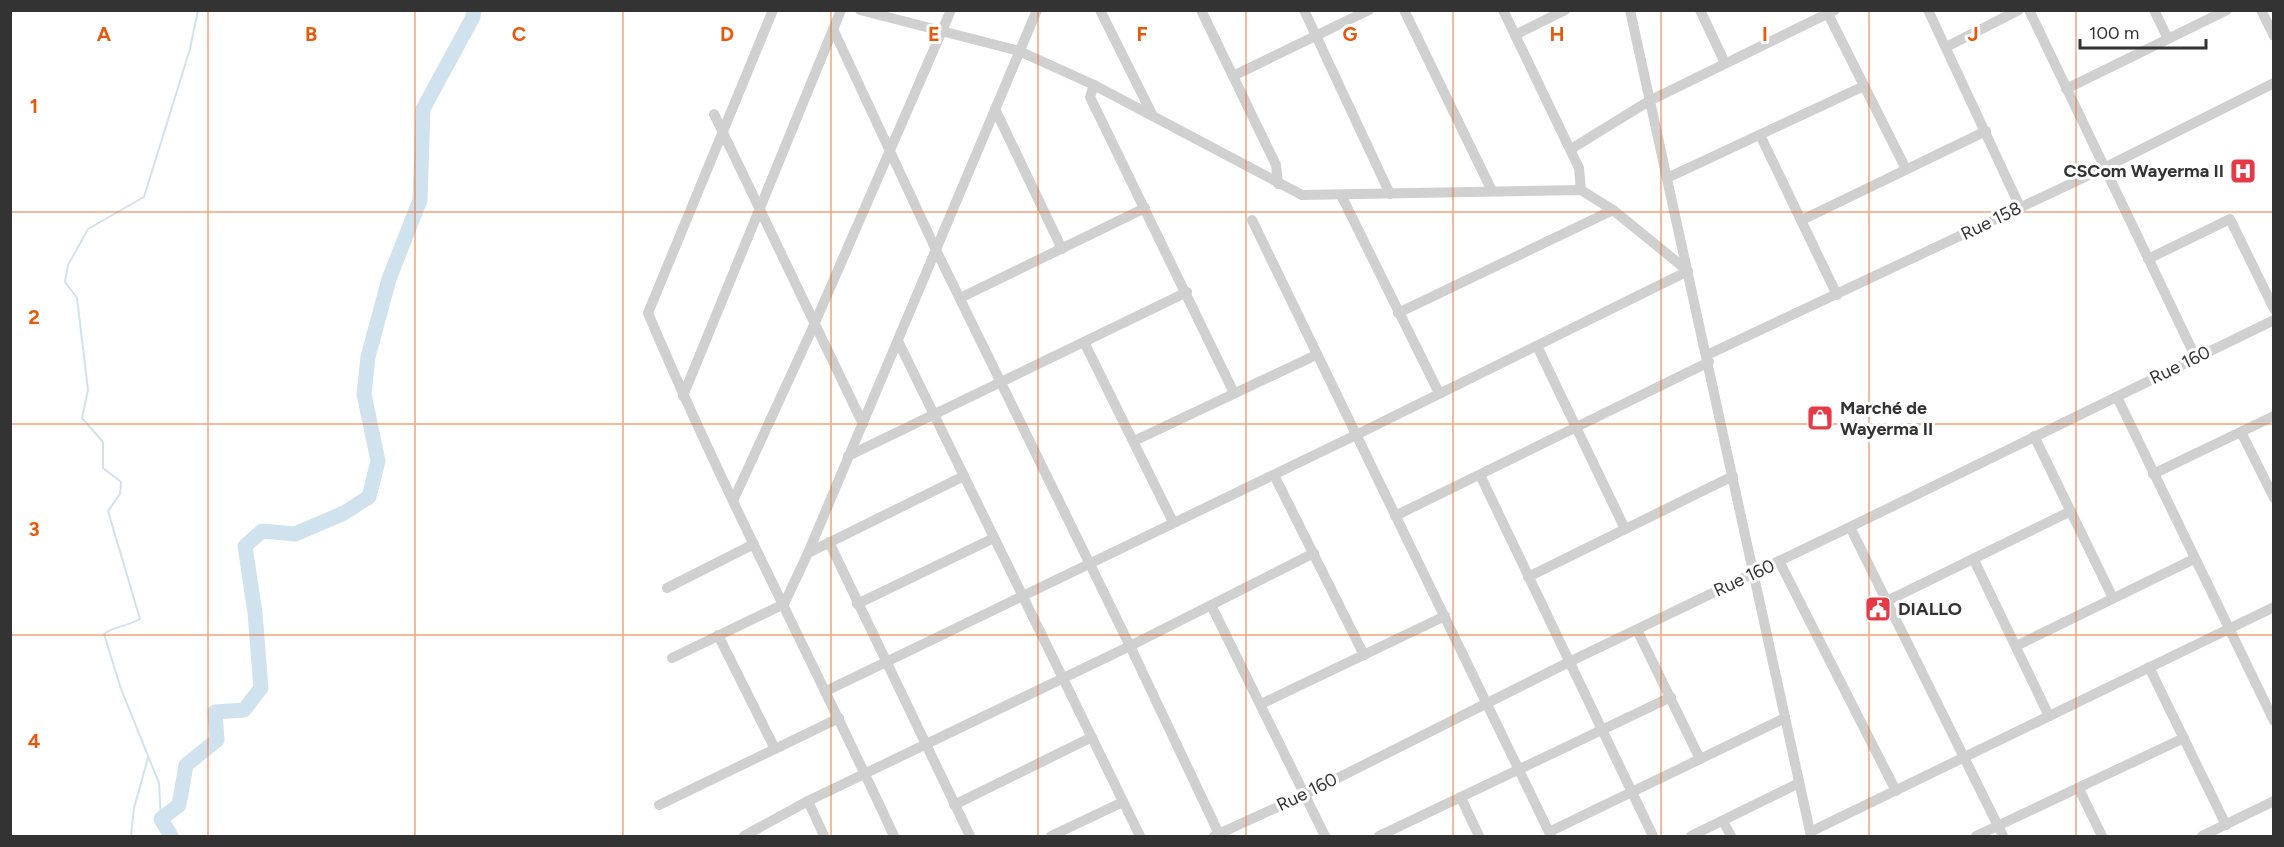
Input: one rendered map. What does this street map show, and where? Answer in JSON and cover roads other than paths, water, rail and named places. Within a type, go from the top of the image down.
[{"type":"street","points":[[772,10],[648,313],[683,396],[894,837]]},
{"type":"street","points":[[683,396],[841,10]]},
{"type":"street","points":[[860,10],[1019,51],[1152,114],[1302,195],[1581,190],[1613,210],[1688,271]]},
{"type":"street","points":[[733,501],[814,325],[951,10]]},
{"type":"street","points":[[672,658],[784,604],[863,424],[1036,10]]},
{"type":"street","points":[[1101,10],[1152,114]]},
{"type":"street","points":[[1201,10],[1276,165],[1278,184]]},
{"type":"street","points":[[1304,10],[1390,194]]},
{"type":"street","points":[[1233,76],[1369,10]]},
{"type":"street","points":[[1404,10],[1492,191]]},
{"type":"street","points":[[1503,10],[1580,168],[1581,190]]},
{"type":"street","points":[[1515,35],[1565,10]]},
{"type":"street","points":[[1630,10],[1810,834],[2274,607]]},
{"type":"street","points":[[1700,10],[1725,63]]},
{"type":"street","points":[[1928,10],[2020,207]]},
{"type":"street","points":[[1946,47],[2019,10]]},
{"type":"street","points":[[2029,10],[2196,358]]},
{"type":"street","points":[[2154,10],[2168,39]]},
{"type":"street","points":[[2066,89],[2227,10]]},
{"type":"street","points":[[2261,10],[2274,36]]},
{"type":"street","points":[[1571,149],[1649,101],[1832,12],[1864,86],[1906,169]]},
{"type":"street","points":[[834,31],[999,382],[1130,646],[1218,836]]},
{"type":"street","name":"Rue 158","points":[[1395,516],[1577,428],[1837,295],[2104,168],[2274,83]]},
{"type":"street","points":[[1094,85],[1090,97],[1234,393]]},
{"type":"street","points":[[1667,178],[1864,86]]},
{"type":"street","points":[[995,109],[1062,249]]},
{"type":"street","points":[[714,114],[863,424]]},
{"type":"street","points":[[1802,220],[1986,131]]},
{"type":"street","points":[[1760,135],[1837,295]]},
{"type":"street","points":[[1341,195],[1439,393]]},
{"type":"street","points":[[960,298],[1145,208]]},
{"type":"street","points":[[1398,313],[1613,210]]},
{"type":"street","points":[[2148,259],[2230,219],[2274,309]]},
{"type":"street","points":[[1252,220],[1550,834],[1785,718]]},
{"type":"street","points":[[826,691],[1274,475],[1688,271]]},
{"type":"street","points":[[848,456],[1186,292]]},
{"type":"street","name":"Rue 160","points":[[1218,836],[1569,662],[2274,320]]},
{"type":"street","points":[[898,340],[1140,837]]},
{"type":"street","points":[[1084,342],[1173,522]]},
{"type":"street","points":[[1537,346],[1625,529]]},
{"type":"street","points":[[1134,441],[1316,355]]},
{"type":"street","points":[[2117,396],[2274,721]]},
{"type":"street","points":[[2153,474],[2274,416]]},
{"type":"street","points":[[2241,432],[2274,498]]},
{"type":"street","points":[[2034,436],[2113,598]]},
{"type":"street","points":[[1274,475],[1364,655]]},
{"type":"street","points":[[808,553],[964,476]]},
{"type":"street","points":[[1480,476],[1653,837]]},
{"type":"street","points":[[1528,577],[1733,477]]},
{"type":"street","points":[[1887,601],[2071,511]]},
{"type":"street","points":[[1850,527],[2002,837]]},
{"type":"street","points":[[857,604],[994,537]]},
{"type":"street","points":[[829,542],[885,664],[970,837]]},
{"type":"street","points":[[667,588],[754,544]]},
{"type":"street","points":[[744,837],[808,801],[1130,646],[1314,553]]},
{"type":"street","points":[[2016,646],[2194,559]]},
{"type":"street","points":[[1974,560],[2049,716]]},
{"type":"street","points":[[1779,561],[1896,791]]},
{"type":"street","points":[[1211,605],[1325,837]]},
{"type":"street","points":[[1261,704],[1444,616]]},
{"type":"street","points":[[1637,630],[1700,759]]},
{"type":"street","points":[[718,635],[775,749]]},
{"type":"street","points":[[2150,668],[2226,825]]},
{"type":"street","points":[[2263,699],[2274,693]]},
{"type":"street","points":[[1380,837],[1396,833],[1519,769],[1671,697]]},
{"type":"street","points":[[659,805],[839,718]]},
{"type":"street","points":[[954,805],[1092,737]]},
{"type":"street","points":[[1976,837],[2184,738]]},
{"type":"street","points":[[1691,837],[1799,783]]},
{"type":"street","points":[[2079,789],[2102,837]]},
{"type":"street","points":[[1461,798],[1479,837]]},
{"type":"street","points":[[808,801],[824,837]]},
{"type":"street","points":[[2202,837],[2274,801]]},
{"type":"street","points":[[1051,837],[1123,802]]},
{"type":"street","points":[[1724,821],[1731,837]]},
{"type":"waterway","points":[[161,819],[159,783],[121,689],[104,634],[140,619],[108,511],[120,494],[121,482],[103,468],[103,442],[82,418],[88,390],[77,298],[65,282],[68,265],[88,229],[144,197],[190,49],[198,10]]},
{"type":"waterway","points":[[171,836],[161,819],[179,805],[186,765],[217,740],[215,712],[244,710],[261,688],[255,613],[245,546],[262,531],[295,534],[344,513],[369,497],[378,461],[364,394],[368,357],[389,279],[420,200],[423,109],[473,17],[474,10]]},
{"type":"waterway","points":[[131,836],[134,808],[148,758]]},
{"type":"place","name":"CSCom Wayerma II","points":[[2243,171]]},
{"type":"place","name":"Marché de Wayerma II","points":[[1820,418]]},
{"type":"place","name":"DIALLO","points":[[1878,609]]}]
